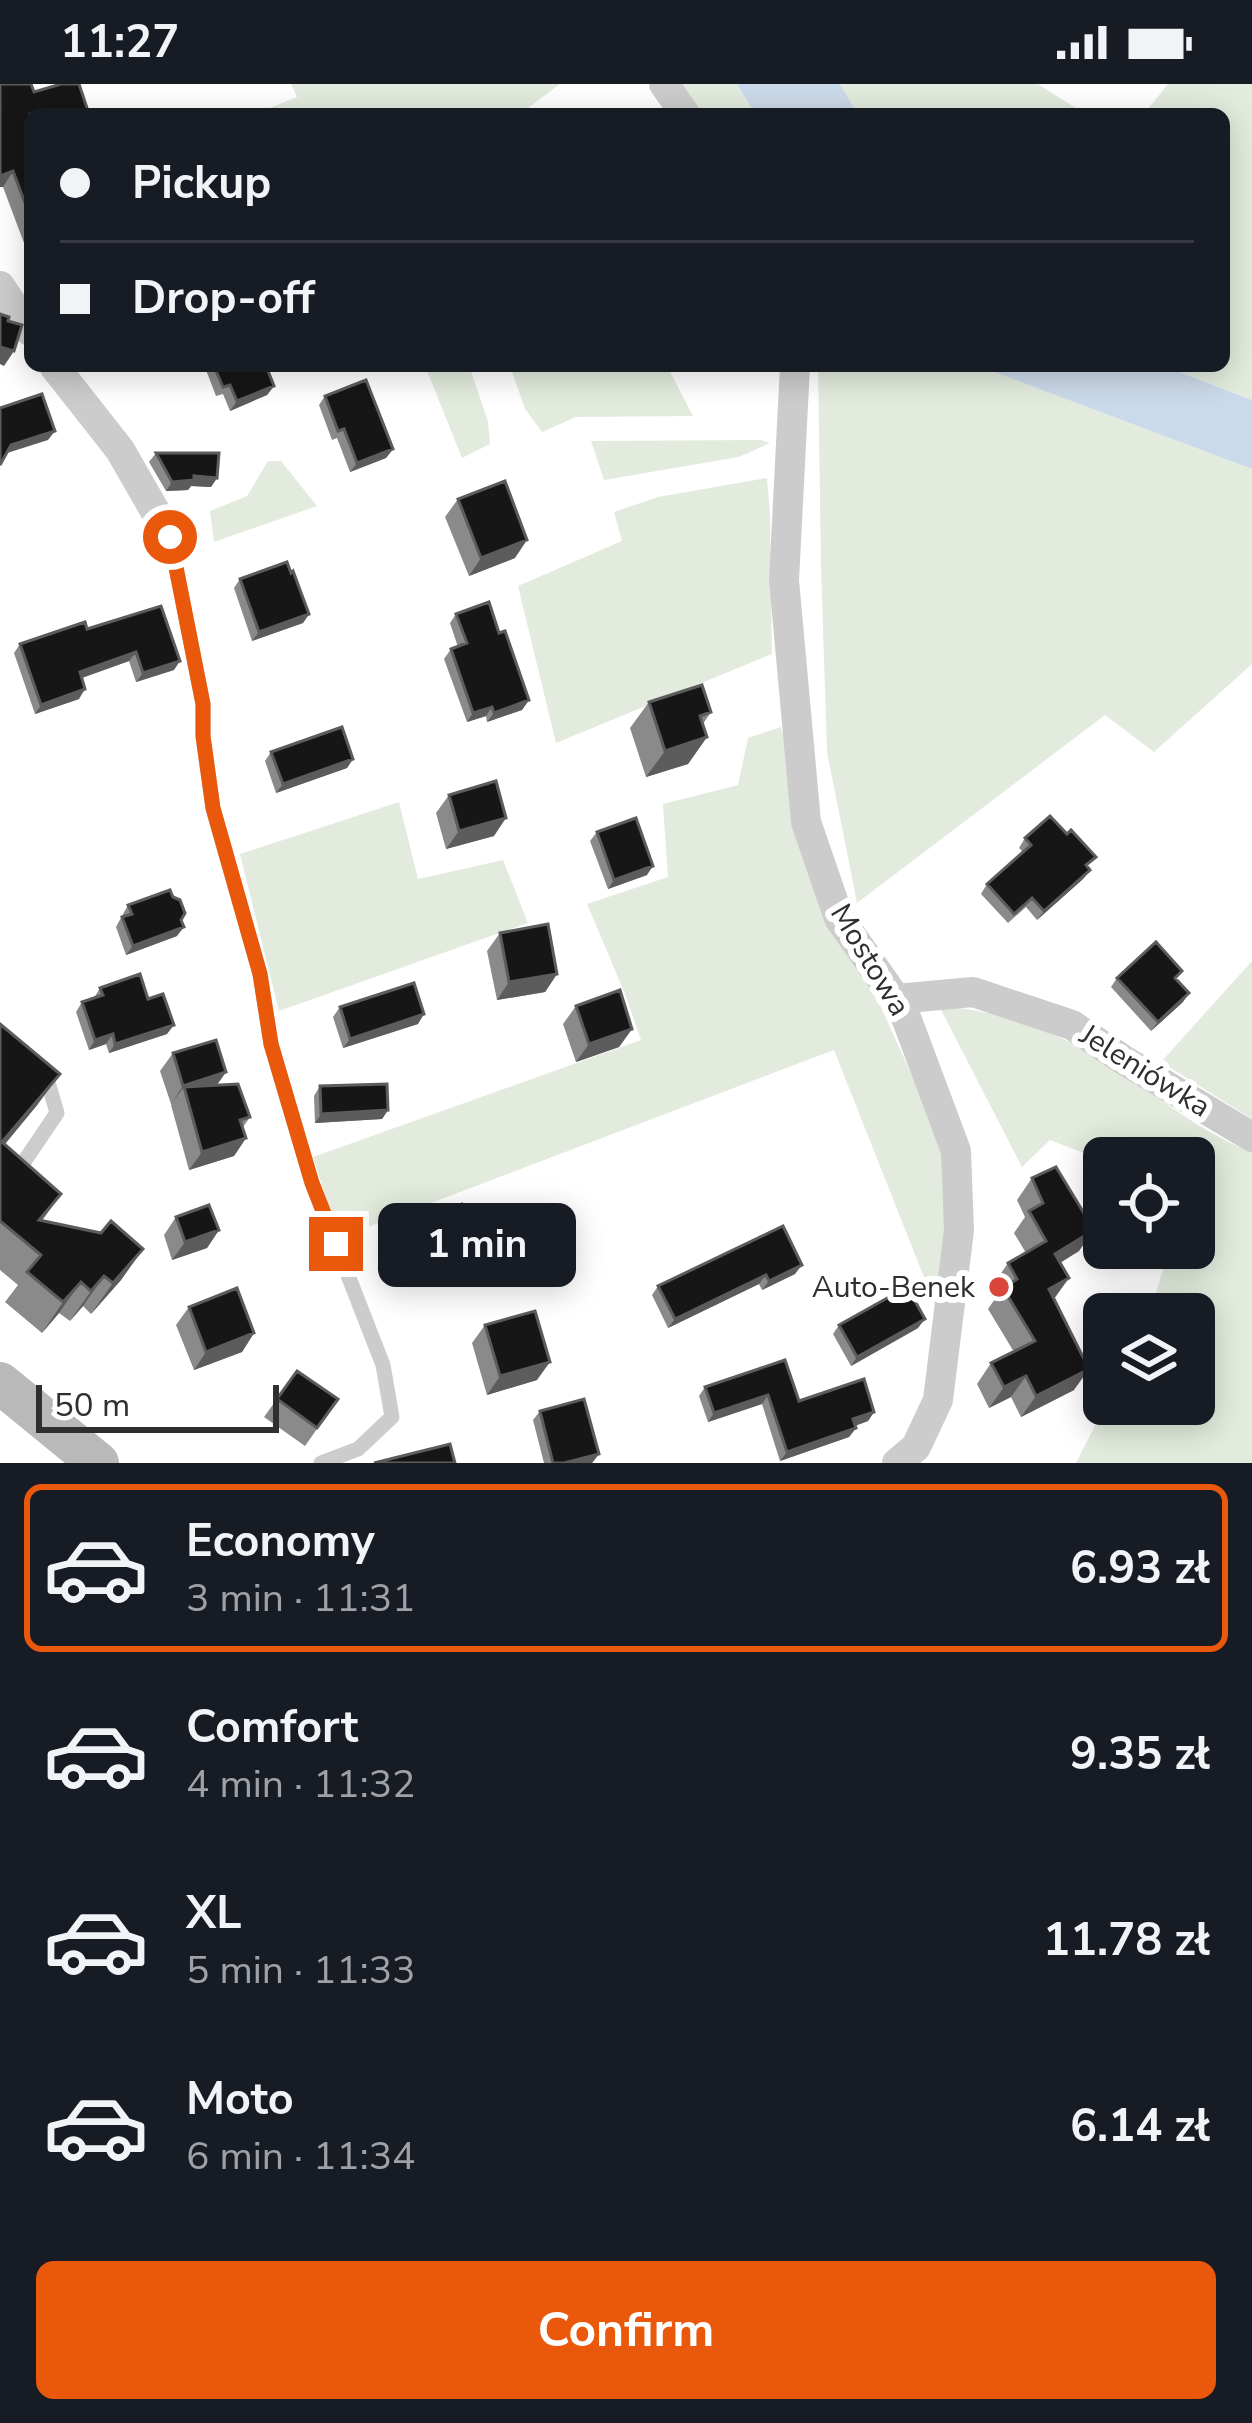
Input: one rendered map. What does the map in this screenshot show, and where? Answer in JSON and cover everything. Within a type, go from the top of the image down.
[{"type":"main road","points":[[0,1383],[98,1463]]},
{"type":"street","points":[[0,286],[24,322]]},
{"type":"street","points":[[59,372],[120,450],[170,537]]},
{"type":"street","name":"Mostowa","points":[[795,372],[784,580],[806,822],[839,918],[907,1020],[956,1151],[959,1230],[938,1400],[916,1447],[897,1463]]},
{"type":"street","name":"Jeleniówka","points":[[896,999],[973,992],[1072,1025],[1252,1137]]},
{"type":"lane","points":[[170,537],[203,704],[213,808],[260,974],[271,1044],[312,1183],[383,1365],[392,1417],[358,1449],[321,1463]]},
{"type":"lane","points":[[0,1168],[13,1178],[57,1113],[48,1082],[32,1068]]},
{"type":"shaded area","points":[[291,84],[560,84],[528,108],[270,108],[297,97]]},
{"type":"shaded area","points":[[678,84],[737,84],[751,108],[694,108]]},
{"type":"shaded area","points":[[840,84],[1038,84],[1076,108],[854,108]]},
{"type":"shaded area","points":[[1168,84],[1252,84],[1252,400],[1180,372],[1230,372],[1230,108],[1149,108]]},
{"type":"shaded area","points":[[427,372],[471,372],[488,421],[490,444],[462,458]]},
{"type":"shaded area","points":[[512,372],[670,372],[693,416],[576,417],[542,432],[525,409]]},
{"type":"shaded area","points":[[818,372],[994,372],[1252,469],[1252,664],[1154,752],[1105,715],[857,903],[827,752]]},
{"type":"shaded area","points":[[591,441],[770,443],[739,457],[604,480]]},
{"type":"shaded area","points":[[268,461],[281,461],[317,506],[214,542],[210,511],[247,496]]},
{"type":"shaded area","points":[[767,478],[772,654],[556,743],[518,586],[622,541],[614,512],[658,497]]},
{"type":"shaded area","points":[[781,727],[826,917],[877,998],[947,1154],[948,1236],[937,1310],[834,1050],[339,1238],[313,1157],[641,1040],[587,904],[668,877],[663,804],[738,785],[748,738]]},
{"type":"shaded area","points":[[399,802],[418,879],[503,860],[528,923],[279,1011],[240,854]]},
{"type":"shaded area","points":[[1252,961],[1252,1119],[1161,1062]]},
{"type":"shaded area","points":[[939,1006],[994,1015],[1066,1040],[1208,1131],[1252,1152],[1252,1463],[1076,1463],[1095,1425],[1215,1425],[1215,1293],[1156,1293],[1163,1269],[1215,1269],[1215,1137],[1083,1137],[1083,1153],[1050,1140],[1022,1167]]},
{"type":"water","points":[[737,84],[840,84],[854,108],[751,108]]},
{"type":"water","points":[[994,372],[1180,372],[1252,400],[1252,469]]},
{"type":"building","points":[[0,84],[31,84],[34,92],[79,84],[87,108],[24,108],[24,200],[13,171],[0,176]]},
{"type":"building","points":[[0,314],[22,325],[14,351],[0,347]]},
{"type":"building","points":[[217,372],[268,372],[274,386],[237,401],[230,385],[223,387]]},
{"type":"building","points":[[366,380],[393,449],[357,463],[325,396]]},
{"type":"building","points":[[42,394],[55,431],[11,445],[0,465],[0,408]]},
{"type":"building","points":[[156,453],[219,453],[217,478],[194,476],[194,480],[172,482]]},
{"type":"building","points":[[505,481],[527,540],[481,558],[458,499]]},
{"type":"building","points":[[287,562],[309,614],[259,632],[240,579]]},
{"type":"building","points":[[489,602],[499,633],[505,631],[529,700],[494,713],[492,707],[473,713],[451,649],[467,643],[456,614]]},
{"type":"building","points":[[161,606],[180,661],[143,673],[136,652],[80,672],[85,689],[41,705],[20,644],[85,622],[87,629]]},
{"type":"building","points":[[702,685],[711,712],[700,716],[707,737],[665,751],[649,702]]},
{"type":"building","points":[[342,727],[353,759],[283,784],[271,752]]},
{"type":"building","points":[[496,781],[506,818],[459,831],[449,795]]},
{"type":"building","points":[[1050,816],[1096,857],[1086,865],[1090,870],[1044,911],[1032,898],[1014,914],[987,884],[1031,845],[1025,838]]},
{"type":"building","points":[[636,818],[653,866],[614,880],[597,832]]},
{"type":"building","points":[[170,890],[185,913],[184,927],[133,946],[122,917],[132,914],[128,905]]},
{"type":"building","points":[[548,924],[557,974],[509,982],[500,933]]},
{"type":"building","points":[[1156,942],[1182,971],[1175,978],[1189,993],[1158,1022],[1117,978]]},
{"type":"building","points":[[140,974],[148,999],[163,994],[174,1025],[115,1044],[113,1034],[95,1040],[82,1002],[103,995],[100,988]]},
{"type":"building","points":[[414,983],[424,1014],[350,1039],[340,1007]]},
{"type":"building","points":[[620,990],[632,1029],[589,1044],[576,1006]]},
{"type":"building","points":[[0,1024],[60,1074],[2,1142],[61,1194],[39,1220],[101,1233],[111,1221],[143,1249],[113,1283],[104,1276],[91,1291],[81,1282],[63,1302],[27,1272],[41,1255],[0,1221]]},
{"type":"building","points":[[216,1040],[226,1072],[183,1086],[173,1053]]},
{"type":"building","points":[[238,1084],[250,1117],[240,1120],[246,1138],[202,1152],[184,1087]]},
{"type":"building","points":[[387,1084],[388,1110],[321,1114],[320,1086]]},
{"type":"building","points":[[1056,1167],[1083,1212],[1083,1237],[1055,1254],[1069,1278],[1049,1289],[1083,1357],[1083,1372],[1036,1396],[1026,1376],[1004,1387],[991,1363],[1035,1341],[1003,1288],[1017,1279],[1008,1263],[1046,1241],[1029,1211],[1043,1203],[1032,1178]]},
{"type":"building","points":[[462,1204],[505,1239],[473,1278],[451,1259],[446,1265],[426,1248]]},
{"type":"building","points":[[209,1205],[219,1230],[185,1242],[176,1217]]},
{"type":"building","points":[[783,1226],[802,1265],[769,1281],[766,1275],[675,1319],[658,1286]]},
{"type":"building","points":[[907,1287],[925,1319],[857,1357],[839,1325]]},
{"type":"building","points":[[237,1288],[254,1333],[206,1352],[189,1307]]},
{"type":"building","points":[[535,1311],[550,1362],[500,1376],[485,1325]]},
{"type":"building","points":[[785,1360],[799,1401],[864,1379],[874,1412],[853,1419],[856,1428],[787,1452],[768,1395],[714,1413],[705,1387]]},
{"type":"building","points":[[297,1371],[338,1399],[317,1428],[277,1399]]},
{"type":"building","points":[[584,1399],[599,1454],[553,1463],[540,1411]]},
{"type":"building","points":[[450,1444],[455,1463],[374,1463]]},
{"type":"place","name":"Auto-Benek","points":[[999,1287]]},
{"type":"route","points":[[170,537],[203,704],[213,808],[260,974],[271,1044],[312,1183],[336,1244]]}]
